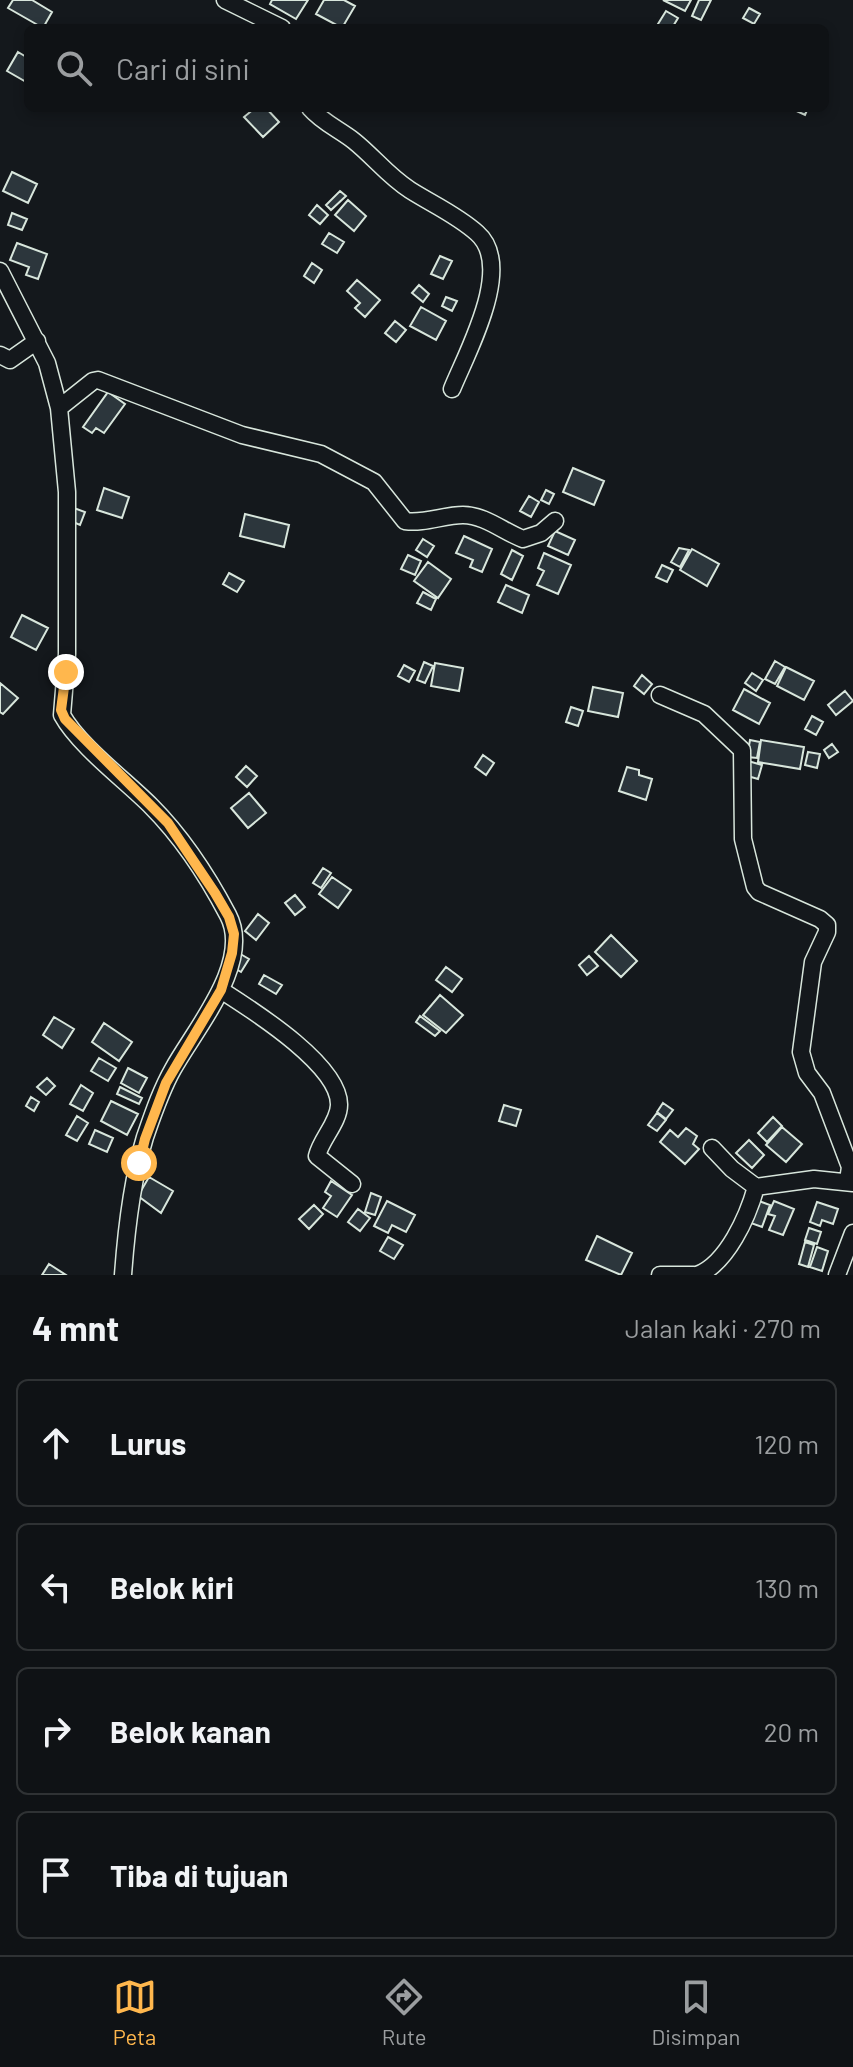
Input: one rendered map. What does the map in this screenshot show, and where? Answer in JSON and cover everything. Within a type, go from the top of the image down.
[{"type":"street","points":[[225,0],[274,24]]},
{"type":"street","points":[[315,112],[393,178],[454,215],[484,240],[489,251],[490,286],[481,320],[452,389]]},
{"type":"street","points":[[0,271],[4,290],[37,341],[54,381],[59,408],[67,492],[67,654],[62,715],[80,738],[168,823],[215,893],[229,917],[234,934],[221,990],[173,1069],[153,1115],[139,1163],[122,1273]]},
{"type":"street","points":[[0,355],[10,360],[37,341]]},
{"type":"street","points":[[59,408],[98,380],[242,435],[321,454],[379,486],[405,521],[469,515],[523,539],[541,533],[555,521]]},
{"type":"street","points":[[660,695],[704,714],[742,750],[743,839],[755,887],[759,892],[827,925],[825,940],[813,962],[801,1052],[807,1073],[822,1093],[850,1167],[850,1182],[814,1179],[756,1187],[732,1169],[712,1148]]},
{"type":"street","points":[[221,990],[291,1038],[328,1078],[337,1093],[338,1111],[317,1156],[352,1184]]},
{"type":"street","points":[[660,1275],[703,1273],[731,1243],[746,1217],[756,1187]]},
{"type":"street","points":[[837,1275],[853,1233]]},
{"type":"building","points":[[13,0],[32,0],[52,12],[45,24],[36,24],[8,8]]},
{"type":"building","points":[[272,0],[308,0],[296,19],[270,4]]},
{"type":"building","points":[[324,0],[344,0],[355,6],[344,24],[335,24],[316,14]]},
{"type":"building","points":[[663,0],[691,0],[685,11]]},
{"type":"building","points":[[699,0],[711,0],[701,20],[692,16]]},
{"type":"building","points":[[749,8],[760,14],[754,24],[743,18]]},
{"type":"building","points":[[666,11],[678,18],[674,24],[658,24]]},
{"type":"building","points":[[18,52],[24,56],[24,81],[7,71]]},
{"type":"building","points":[[250,112],[270,112],[279,122],[263,137],[244,117]]},
{"type":"building","points":[[12,172],[37,184],[28,203],[3,191]]},
{"type":"building","points":[[340,191],[346,196],[331,210],[326,205]]},
{"type":"building","points":[[348,200],[366,216],[354,231],[335,215]]},
{"type":"building","points":[[317,205],[328,215],[320,224],[309,215]]},
{"type":"building","points":[[12,213],[27,219],[22,230],[8,225]]},
{"type":"building","points":[[329,233],[344,242],[337,253],[322,244]]},
{"type":"building","points":[[17,243],[47,254],[38,279],[26,275],[29,267],[10,260]]},
{"type":"building","points":[[440,256],[452,261],[443,279],[431,274]]},
{"type":"building","points":[[312,263],[322,270],[314,283],[304,276]]},
{"type":"building","points":[[357,280],[380,300],[365,317],[355,308],[360,303],[347,291]]},
{"type":"building","points":[[419,285],[429,294],[423,302],[412,293]]},
{"type":"building","points":[[446,297],[457,301],[452,311],[442,306]]},
{"type":"building","points":[[421,307],[446,321],[436,340],[410,326]]},
{"type":"building","points":[[395,321],[406,330],[396,342],[385,333]]},
{"type":"building","points":[[108,392],[125,404],[104,433],[96,428],[92,433],[83,427]]},
{"type":"building","points":[[573,468],[604,481],[594,505],[563,492]]},
{"type":"building","points":[[104,488],[129,497],[122,518],[97,510]]},
{"type":"building","points":[[546,490],[554,494],[549,504],[541,500]]},
{"type":"building","points":[[529,496],[539,502],[531,517],[520,511]]},
{"type":"building","points":[[71,507],[85,512],[80,525],[66,519]]},
{"type":"building","points":[[245,514],[289,525],[284,547],[240,536]]},
{"type":"building","points":[[555,531],[575,540],[568,555],[548,546]]},
{"type":"building","points":[[464,536],[492,549],[482,572],[470,567],[473,560],[456,553]]},
{"type":"building","points":[[423,539],[434,546],[427,557],[416,550]]},
{"type":"building","points":[[679,548],[689,550],[680,567],[671,562]]},
{"type":"building","points":[[692,549],[719,564],[707,586],[680,570]]},
{"type":"building","points":[[512,550],[523,556],[512,580],[501,574]]},
{"type":"building","points":[[544,553],[571,565],[558,594],[537,585],[544,571],[538,568]]},
{"type":"building","points":[[408,555],[421,561],[415,575],[401,569]]},
{"type":"building","points":[[428,562],[451,579],[438,598],[414,581]]},
{"type":"building","points":[[662,565],[673,570],[667,582],[656,577]]},
{"type":"building","points":[[229,573],[244,581],[237,592],[223,584]]},
{"type":"building","points":[[506,585],[529,595],[522,613],[498,602]]},
{"type":"building","points":[[423,592],[436,599],[431,610],[417,603]]},
{"type":"building","points":[[22,615],[48,628],[36,650],[11,637]]},
{"type":"building","points":[[775,661],[785,667],[775,684],[765,679]]},
{"type":"building","points":[[424,662],[433,666],[425,683],[417,680]]},
{"type":"building","points":[[435,663],[463,668],[459,691],[431,686]]},
{"type":"building","points":[[404,665],[415,671],[409,682],[398,676]]},
{"type":"building","points":[[786,667],[814,681],[804,700],[777,686]]},
{"type":"building","points":[[752,673],[763,680],[756,691],[745,683]]},
{"type":"building","points":[[642,675],[652,684],[644,694],[634,686]]},
{"type":"building","points":[[0,683],[18,698],[3,714],[0,712]]},
{"type":"building","points":[[593,687],[623,693],[618,717],[588,711]]},
{"type":"building","points":[[744,689],[770,703],[759,724],[733,710]]},
{"type":"building","points":[[845,691],[853,701],[836,715],[828,705]]},
{"type":"building","points":[[571,707],[583,711],[578,726],[566,722]]},
{"type":"building","points":[[812,716],[823,722],[816,735],[805,729]]},
{"type":"building","points":[[750,740],[760,742],[757,758],[747,757]]},
{"type":"building","points":[[761,740],[804,747],[800,769],[758,762]]},
{"type":"building","points":[[832,744],[838,752],[829,758],[824,750]]},
{"type":"building","points":[[808,752],[820,754],[817,768],[805,765]]},
{"type":"building","points":[[483,755],[494,763],[486,775],[475,767]]},
{"type":"building","points":[[748,761],[762,765],[758,779],[744,775]]},
{"type":"building","points":[[246,766],[257,776],[247,787],[236,777]]},
{"type":"building","points":[[627,767],[639,770],[639,775],[652,779],[646,800],[619,791]]},
{"type":"building","points":[[249,793],[266,813],[248,828],[231,808]]},
{"type":"building","points":[[323,868],[331,873],[321,888],[313,883]]},
{"type":"building","points":[[332,877],[351,890],[338,908],[319,894]]},
{"type":"building","points":[[295,895],[305,907],[295,915],[285,903]]},
{"type":"building","points":[[258,914],[269,923],[256,940],[245,931]]},
{"type":"building","points":[[611,935],[637,961],[621,977],[595,952]]},
{"type":"building","points":[[237,952],[249,959],[241,972],[229,965]]},
{"type":"building","points":[[589,956],[598,966],[587,975],[579,965]]},
{"type":"building","points":[[446,967],[462,979],[452,992],[436,980]]},
{"type":"building","points":[[264,975],[282,985],[276,994],[259,984]]},
{"type":"building","points":[[440,995],[463,1015],[446,1033],[423,1015]]},
{"type":"building","points":[[420,1016],[440,1031],[435,1036],[416,1022]]},
{"type":"building","points":[[54,1017],[74,1029],[62,1048],[43,1035]]},
{"type":"building","points":[[104,1023],[132,1042],[119,1061],[92,1042]]},
{"type":"building","points":[[99,1058],[116,1068],[108,1081],[91,1071]]},
{"type":"building","points":[[128,1068],[147,1078],[139,1093],[121,1083]]},
{"type":"building","points":[[47,1078],[55,1086],[46,1095],[37,1087]]},
{"type":"building","points":[[81,1085],[93,1093],[83,1111],[70,1104]]},
{"type":"building","points":[[120,1087],[142,1098],[139,1104],[117,1094]]},
{"type":"building","points":[[31,1097],[39,1102],[34,1111],[26,1106]]},
{"type":"building","points":[[111,1101],[138,1114],[127,1135],[101,1121]]},
{"type":"building","points":[[663,1103],[673,1110],[666,1119],[657,1112]]},
{"type":"building","points":[[504,1105],[521,1110],[516,1126],[499,1121]]},
{"type":"building","points":[[657,1113],[666,1120],[657,1131],[648,1125]]},
{"type":"building","points":[[77,1116],[88,1123],[77,1141],[66,1135]]},
{"type":"building","points":[[773,1117],[782,1126],[767,1142],[758,1133]]},
{"type":"building","points":[[782,1127],[802,1144],[786,1162],[766,1145]]},
{"type":"building","points":[[686,1128],[697,1136],[693,1144],[699,1149],[685,1164],[660,1142],[670,1130],[678,1137]]},
{"type":"building","points":[[95,1130],[113,1138],[107,1152],[89,1144]]},
{"type":"building","points":[[749,1140],[764,1155],[752,1168],[736,1153]]},
{"type":"building","points":[[149,1177],[173,1191],[161,1213],[138,1196]]},
{"type":"building","points":[[331,1181],[352,1195],[337,1217],[323,1208],[331,1196],[325,1192]]},
{"type":"building","points":[[371,1193],[381,1197],[375,1215],[365,1212]]},
{"type":"building","points":[[756,1200],[770,1205],[762,1227],[748,1222]]},
{"type":"building","points":[[387,1201],[415,1215],[406,1232],[392,1225],[388,1233],[374,1226]]},
{"type":"building","points":[[774,1201],[794,1209],[783,1235],[769,1230],[775,1216],[768,1214]]},
{"type":"building","points":[[817,1202],[838,1209],[833,1224],[822,1220],[820,1226],[810,1222]]},
{"type":"building","points":[[314,1205],[323,1214],[309,1229],[299,1219]]},
{"type":"building","points":[[358,1209],[370,1218],[360,1231],[348,1222]]},
{"type":"building","points":[[809,1228],[821,1232],[817,1244],[805,1240]]},
{"type":"building","points":[[597,1236],[632,1253],[621,1275],[586,1260]]},
{"type":"building","points":[[388,1237],[403,1245],[394,1259],[380,1251]]},
{"type":"building","points":[[805,1242],[814,1245],[808,1267],[799,1264]]},
{"type":"building","points":[[817,1247],[828,1251],[822,1271],[810,1267]]},
{"type":"building","points":[[49,1264],[66,1275],[42,1275]]},
{"type":"route","points":[[66,672],[62,715],[80,738],[168,823],[233,925],[232,953],[221,990],[166,1083],[139,1163]]}]
